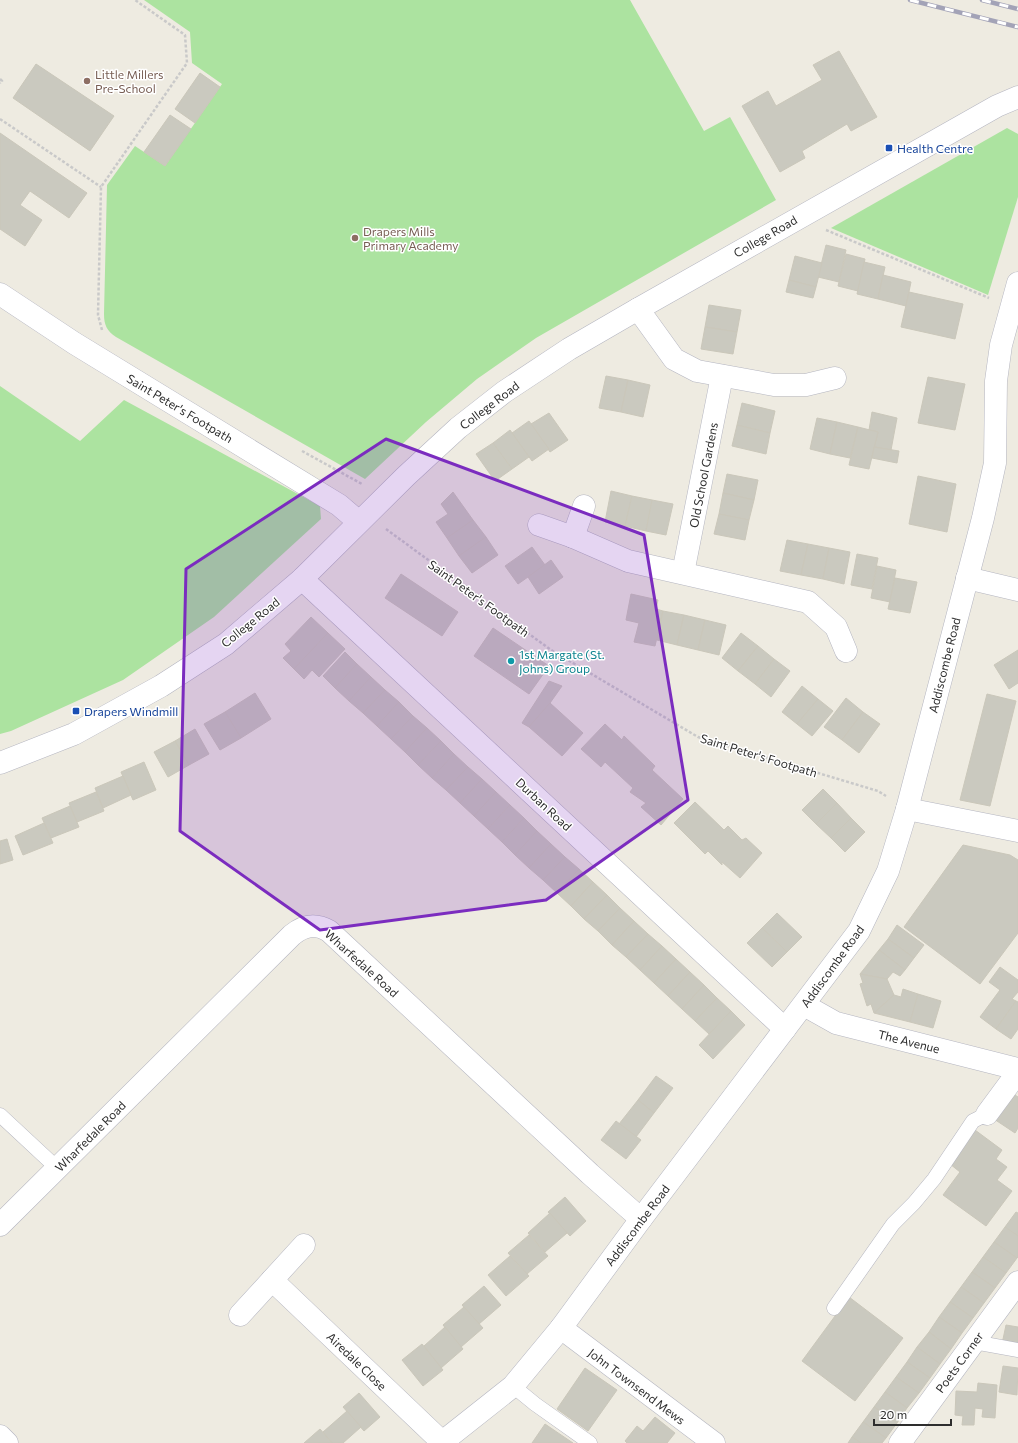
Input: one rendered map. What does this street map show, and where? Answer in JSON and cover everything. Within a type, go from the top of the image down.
[{"type":"street","name":"College Road","points":[[0,764],[74,734],[162,686],[226,644],[302,579],[359,522],[458,428],[504,392],[569,349],[798,217],[997,106],[1018,97]]},
{"type":"street","name":"Addiscombe Road","points":[[441,1443],[513,1386],[561,1328],[641,1219],[859,931],[888,871],[907,808],[983,518],[995,462],[996,381],[1001,346],[1018,283]]},
{"type":"street","name":"Saint Peter's Footpath","points":[[0,294],[74,343],[339,505],[359,522]]},
{"type":"street","points":[[638,309],[674,358],[697,371],[774,385],[806,385],[835,378]]},
{"type":"street","name":"Old School Gardens","points":[[684,574],[722,376]]},
{"type":"street","points":[[572,537],[584,506]]},
{"type":"street","points":[[539,525],[572,537],[628,561],[808,602],[836,628],[846,651]]},
{"type":"street","points":[[967,578],[1018,590]]},
{"type":"street","name":"Durban Road","points":[[302,579],[785,1029]]},
{"type":"street","points":[[907,808],[1018,831]]},
{"type":"street","name":"Wharfedale Road","points":[[0,1225],[292,935],[305,927],[313,925],[329,931],[590,1174],[641,1219]]},
{"type":"street","name":"The Avenue","points":[[804,1005],[836,1023],[1018,1069]]},
{"type":"street","points":[[987,1114],[1018,1072]]},
{"type":"street","points":[[240,1315],[304,1245]]},
{"type":"street","name":"Airedale Close","points":[[272,1280],[441,1443]]},
{"type":"street","name":"Poets Corner","points":[[900,1443],[1018,1282]]},
{"type":"street","name":"John Townsend Mews","points":[[561,1328],[714,1443]]},
{"type":"street","points":[[0,1436],[7,1443]]},
{"type":"lane","points":[[834,1308],[893,1224],[914,1203],[934,1179],[973,1121],[987,1114]]},
{"type":"lane","points":[[0,1115],[57,1168]]},
{"type":"lane","points":[[974,1342],[1018,1350]]},
{"type":"lane","points":[[513,1386],[535,1404],[590,1443]]},
{"type":"path","points":[[105,334],[101,329],[98,315],[101,187],[187,63],[185,34],[135,0]]},
{"type":"path","points":[[0,79],[2,80],[0,83]]},
{"type":"path","points":[[0,119],[101,187]]},
{"type":"path","points":[[798,217],[959,286],[1011,306]]},
{"type":"path","points":[[300,451],[365,486]]},
{"type":"path","name":"Saint Peter's Footpath","points":[[391,524],[386,529],[398,539],[550,650],[698,737],[878,791],[907,808]]},
{"type":"highlighted area","points":[[386,439],[644,535],[688,800],[546,900],[320,930],[180,831],[186,569]]},
{"type":"green space","name":"Drapers Mills Primary Academy","points":[[144,0],[630,0],[704,131],[730,117],[776,200],[536,338],[477,379],[426,422],[365,479],[116,337],[107,327],[104,314],[107,185],[135,146],[165,166],[222,84],[192,63],[190,32]]},
{"type":"green space","points":[[1007,128],[1018,134],[1018,197],[988,295],[831,228]]},
{"type":"green space","points":[[0,386],[80,441],[124,400],[320,506],[321,519],[214,617],[123,680],[11,731],[0,734]]},
{"type":"building","points":[[839,51],[877,117],[851,131],[847,124],[802,151],[805,158],[780,172],[742,106],[768,91],[776,106],[822,80],[813,65]]},
{"type":"building","points":[[36,64],[114,116],[90,151],[13,98]]},
{"type":"building","points":[[200,73],[220,87],[195,123],[175,109]]},
{"type":"building","points":[[170,115],[191,129],[165,166],[144,152]]},
{"type":"building","points":[[0,133],[87,193],[69,218],[30,191],[20,205],[42,220],[25,246],[0,229]]},
{"type":"building","points":[[826,245],[846,250],[839,282],[818,277]]},
{"type":"building","points":[[846,254],[865,259],[858,291],[838,286]]},
{"type":"building","points":[[795,256],[822,263],[816,287],[789,280]]},
{"type":"building","points":[[864,262],[885,267],[878,299],[857,294]]},
{"type":"building","points":[[883,275],[911,282],[906,306],[878,299]]},
{"type":"building","points":[[789,280],[816,287],[813,298],[786,292]]},
{"type":"building","points":[[909,292],[963,304],[955,339],[901,327]]},
{"type":"building","points":[[709,305],[741,310],[737,332],[705,327]]},
{"type":"building","points":[[705,327],[737,332],[733,354],[701,349]]},
{"type":"building","points":[[606,376],[628,380],[621,412],[599,408]]},
{"type":"building","points":[[928,377],[965,384],[955,430],[918,423]]},
{"type":"building","points":[[628,380],[650,385],[643,417],[621,412]]},
{"type":"building","points":[[742,403],[775,411],[770,433],[737,425]]},
{"type":"building","points":[[872,412],[897,418],[891,450],[874,447],[878,432],[869,430]]},
{"type":"building","points":[[549,413],[568,440],[550,452],[531,424]]},
{"type":"building","points":[[817,418],[837,422],[830,454],[810,449]]},
{"type":"building","points":[[529,421],[549,449],[532,461],[512,433]]},
{"type":"building","points":[[837,422],[858,427],[850,458],[830,454]]},
{"type":"building","points":[[737,425],[770,433],[766,454],[732,446]]},
{"type":"building","points":[[858,427],[878,432],[869,469],[849,465]]},
{"type":"building","points":[[510,430],[529,457],[512,469],[493,443]]},
{"type":"building","points":[[493,443],[512,469],[495,481],[476,454]]},
{"type":"building","points":[[874,447],[899,451],[897,463],[872,458]]},
{"type":"building","points":[[727,474],[758,480],[754,500],[723,493]]},
{"type":"building","points":[[918,476],[956,484],[947,532],[909,524]]},
{"type":"building","points":[[611,491],[632,496],[625,526],[605,522]]},
{"type":"building","points":[[453,492],[473,520],[447,538],[436,522],[448,514],[441,504]]},
{"type":"building","points":[[723,493],[754,500],[749,520],[719,514]]},
{"type":"building","points":[[632,496],[652,500],[646,531],[625,526]]},
{"type":"building","points":[[652,500],[673,504],[666,535],[646,531]]},
{"type":"building","points":[[719,514],[749,520],[745,540],[714,534]]},
{"type":"building","points":[[473,520],[486,537],[459,556],[447,538]]},
{"type":"building","points":[[486,537],[498,555],[472,573],[459,556]]},
{"type":"building","points":[[787,540],[808,544],[801,575],[780,571]]},
{"type":"building","points":[[808,544],[829,548],[823,579],[801,575]]},
{"type":"building","points":[[532,547],[545,565],[518,584],[505,566]]},
{"type":"building","points":[[829,548],[850,552],[844,584],[823,579]]},
{"type":"building","points":[[857,554],[878,558],[872,589],[851,585]]},
{"type":"building","points":[[551,560],[563,577],[539,594],[528,577]]},
{"type":"building","points":[[877,566],[896,570],[890,602],[871,598]]},
{"type":"building","points":[[401,574],[458,612],[442,636],[385,598]]},
{"type":"building","points":[[895,578],[917,582],[910,613],[888,609]]},
{"type":"building","points":[[631,594],[658,600],[656,609],[663,611],[655,646],[634,642],[639,623],[626,620]]},
{"type":"building","points":[[663,611],[684,615],[677,645],[657,640]]},
{"type":"building","points":[[684,615],[705,620],[698,650],[677,645]]},
{"type":"building","points":[[311,617],[328,633],[294,669],[283,658],[291,651],[285,644]]},
{"type":"building","points":[[705,620],[726,625],[719,655],[698,650]]},
{"type":"building","name":"1st Margate (St. Johns) Group","points":[[493,628],[549,666],[529,694],[474,656]]},
{"type":"building","points":[[328,633],[345,649],[319,677],[312,670],[304,679],[294,669]]},
{"type":"building","points":[[741,633],[758,646],[738,671],[722,658]]},
{"type":"building","points":[[758,646],[774,659],[755,684],[738,671]]},
{"type":"building","points":[[1018,650],[1018,683],[1009,689],[994,665]]},
{"type":"building","points":[[345,652],[357,664],[335,688],[323,676]]},
{"type":"building","points":[[774,659],[790,671],[771,697],[755,684]]},
{"type":"building","points":[[357,664],[371,677],[349,701],[335,688]]},
{"type":"building","points":[[371,677],[385,690],[363,713],[349,701]]},
{"type":"building","points":[[549,681],[562,686],[550,703],[529,727],[522,723]]},
{"type":"building","points":[[802,686],[818,699],[797,724],[782,712]]},
{"type":"building","points":[[385,690],[399,702],[377,726],[363,713]]},
{"type":"building","points":[[255,693],[271,719],[241,738],[225,712]]},
{"type":"building","points":[[987,694],[1016,701],[990,806],[960,800]]},
{"type":"building","points":[[846,698],[863,712],[842,740],[824,727]]},
{"type":"building","points":[[818,699],[833,711],[812,736],[797,724]]},
{"type":"building","points":[[399,702],[413,716],[391,739],[377,726]]},
{"type":"building","points":[[550,703],[583,733],[562,756],[529,727]]},
{"type":"building","points":[[225,712],[241,738],[220,750],[204,724]]},
{"type":"building","points":[[863,712],[880,724],[859,753],[842,740]]},
{"type":"building","points":[[413,716],[427,728],[405,752],[391,739]]},
{"type":"building","points":[[605,724],[622,740],[624,736],[655,766],[652,770],[683,799],[661,825],[641,807],[646,803],[630,792],[633,788],[605,762],[601,767],[581,749]]},
{"type":"building","points":[[427,728],[441,741],[418,765],[405,752]]},
{"type":"building","points":[[195,729],[209,754],[189,765],[175,741]]},
{"type":"building","points":[[175,741],[189,765],[168,777],[154,752]]},
{"type":"building","points":[[441,741],[454,754],[432,778],[418,765]]},
{"type":"building","points":[[454,754],[468,767],[446,790],[432,778]]},
{"type":"building","points":[[144,762],[156,790],[133,800],[121,772]]},
{"type":"building","points":[[468,767],[482,779],[460,803],[446,790]]},
{"type":"building","points":[[123,776],[131,795],[103,808],[95,788]]},
{"type":"building","points":[[482,779],[496,792],[474,816],[460,803]]},
{"type":"building","points":[[823,789],[837,803],[816,824],[802,810]]},
{"type":"building","points":[[96,792],[104,811],[77,822],[69,803]]},
{"type":"building","points":[[496,792],[510,805],[488,829],[474,816]]},
{"type":"building","points":[[695,802],[724,830],[728,826],[742,840],[746,838],[762,853],[740,878],[722,862],[722,865],[708,851],[705,854],[674,823]]},
{"type":"building","points":[[837,803],[851,818],[831,838],[816,824]]},
{"type":"building","points":[[510,805],[524,818],[502,842],[488,829]]},
{"type":"building","points":[[70,806],[79,827],[51,838],[42,818]]},
{"type":"building","points":[[524,818],[537,831],[515,855],[502,842]]},
{"type":"building","points":[[851,818],[865,832],[845,852],[831,838]]},
{"type":"building","points":[[44,823],[53,843],[23,855],[15,836]]},
{"type":"building","points":[[537,831],[551,844],[529,868],[515,855]]},
{"type":"building","points":[[7,839],[13,860],[0,864],[0,841]]},
{"type":"building","points":[[551,844],[565,857],[543,880],[529,868]]},
{"type":"building","points":[[963,845],[1010,855],[1018,860],[1018,933],[980,984],[904,927]]},
{"type":"building","points":[[565,857],[579,869],[557,893],[543,880]]},
{"type":"building","points":[[579,869],[593,882],[571,906],[557,893]]},
{"type":"building","points":[[593,882],[607,895],[584,919],[571,906]]},
{"type":"building","points":[[607,895],[620,908],[598,931],[584,919]]},
{"type":"building","points":[[620,908],[634,921],[612,945],[598,931]]},
{"type":"building","points":[[777,913],[802,937],[787,952],[762,928]]},
{"type":"building","points":[[634,921],[648,934],[626,957],[612,945]]},
{"type":"building","points":[[897,925],[924,945],[914,958],[888,939]]},
{"type":"building","points":[[762,928],[787,952],[772,967],[747,943]]},
{"type":"building","points":[[648,934],[662,946],[640,970],[626,957]]},
{"type":"building","points":[[888,939],[914,958],[905,970],[879,950]]},
{"type":"building","points":[[662,946],[676,959],[654,983],[640,970]]},
{"type":"building","points":[[879,950],[905,970],[900,976],[893,972],[887,979],[860,974]]},
{"type":"building","points":[[676,959],[690,972],[668,996],[654,983]]},
{"type":"building","points":[[1000,967],[1018,980],[1018,992],[1012,999],[1016,1001],[996,1029],[980,1017],[1000,990],[989,982]]},
{"type":"building","points":[[690,972],[704,985],[682,1009],[668,996]]},
{"type":"building","points":[[860,974],[887,979],[894,995],[874,1013],[871,1004],[867,1006],[860,984],[863,983]]},
{"type":"building","points":[[704,985],[717,998],[695,1021],[682,1009]]},
{"type":"building","points":[[903,989],[918,994],[910,1022],[874,1013],[894,995],[901,997]]},
{"type":"building","points":[[918,994],[941,1001],[933,1028],[910,1022]]},
{"type":"building","points":[[717,998],[731,1011],[709,1034],[695,1021]]},
{"type":"building","points":[[1016,1001],[1018,1002],[1018,1029],[1011,1039],[996,1029]]},
{"type":"building","points":[[731,1011],[745,1025],[713,1059],[699,1045]]},
{"type":"building","points":[[656,1076],[673,1088],[654,1113],[638,1100]]},
{"type":"building","points":[[1012,1093],[1018,1097],[1018,1128],[1015,1133],[994,1119]]},
{"type":"building","points":[[638,1100],[654,1113],[636,1137],[619,1124]]},
{"type":"building","points":[[616,1121],[641,1140],[626,1159],[601,1140]]},
{"type":"building","points":[[975,1130],[1002,1150],[996,1159],[1007,1167],[997,1180],[1012,1191],[986,1226],[943,1195],[960,1172],[950,1164]]},
{"type":"building","points":[[565,1197],[586,1221],[570,1236],[548,1212]]},
{"type":"building","points":[[1016,1212],[1018,1213],[1018,1236],[1005,1227]]},
{"type":"building","points":[[550,1213],[567,1233],[545,1252],[528,1233]]},
{"type":"building","points":[[1005,1227],[1018,1236],[1017,1258],[994,1242]]},
{"type":"building","points":[[529,1235],[548,1256],[527,1274],[508,1253]]},
{"type":"building","points":[[994,1242],[1017,1258],[1006,1273],[983,1257]]},
{"type":"building","points":[[510,1256],[529,1276],[506,1296],[488,1275]]},
{"type":"building","points":[[983,1257],[1006,1273],[995,1288],[972,1272]]},
{"type":"building","points":[[972,1272],[995,1288],[984,1303],[961,1287]]},
{"type":"building","points":[[484,1286],[501,1305],[479,1324],[462,1305]]},
{"type":"building","points":[[961,1287],[984,1303],[973,1318],[950,1302]]},
{"type":"building","points":[[849,1297],[903,1338],[855,1401],[802,1361]]},
{"type":"building","points":[[950,1302],[973,1318],[962,1333],[939,1317]]},
{"type":"building","points":[[464,1307],[483,1328],[461,1347],[443,1325]]},
{"type":"building","points":[[939,1317],[962,1333],[951,1349],[929,1332]]},
{"type":"building","points":[[1006,1325],[1018,1327],[1018,1347],[1002,1344]]},
{"type":"building","points":[[445,1327],[463,1349],[441,1368],[424,1346]]},
{"type":"building","points":[[929,1332],[951,1349],[940,1364],[917,1347]]},
{"type":"building","points":[[422,1344],[443,1370],[423,1386],[402,1360]]},
{"type":"building","points":[[917,1347],[940,1364],[930,1378],[907,1362]]},
{"type":"building","points":[[907,1362],[930,1378],[919,1393],[896,1377]]},
{"type":"building","points":[[1003,1366],[1018,1368],[1017,1395],[999,1392]]},
{"type":"building","points":[[585,1368],[617,1390],[588,1431],[557,1409]]},
{"type":"building","points":[[896,1377],[919,1393],[907,1408],[885,1392]]},
{"type":"building","points":[[978,1383],[997,1385],[995,1418],[982,1417],[983,1409],[975,1408],[974,1425],[962,1425],[963,1416],[955,1415],[956,1391],[977,1392]]},
{"type":"building","points":[[885,1392],[907,1408],[897,1423],[874,1407]]},
{"type":"building","points":[[359,1393],[380,1417],[364,1431],[343,1407]]},
{"type":"building","points":[[874,1407],[897,1423],[886,1438],[863,1422]]},
{"type":"building","points":[[347,1411],[361,1427],[343,1443],[332,1443],[323,1432]]},
{"type":"building","points":[[655,1417],[675,1433],[667,1443],[627,1443],[625,1441],[637,1426],[643,1431]]},
{"type":"building","points":[[863,1422],[886,1438],[882,1443],[861,1443],[852,1437]]},
{"type":"building","points":[[545,1424],[573,1443],[532,1443]]},
{"type":"building","points":[[320,1429],[332,1443],[304,1443]]},
{"type":"building","points":[[852,1437],[861,1443],[848,1443]]},
{"type":"railway","points":[[910,0],[1018,27]]},
{"type":"railway","points":[[982,0],[1018,9]]},
{"type":"place","name":"Little Millers Pre-School","points":[[87,81]]},
{"type":"place","name":"Health Centre","points":[[889,148]]},
{"type":"place","name":"Drapers Mills Primary Academy","points":[[355,238]]},
{"type":"place","name":"1st Margate (St. Johns) Group","points":[[511,661]]},
{"type":"place","name":"Drapers Windmill","points":[[76,711]]}]
